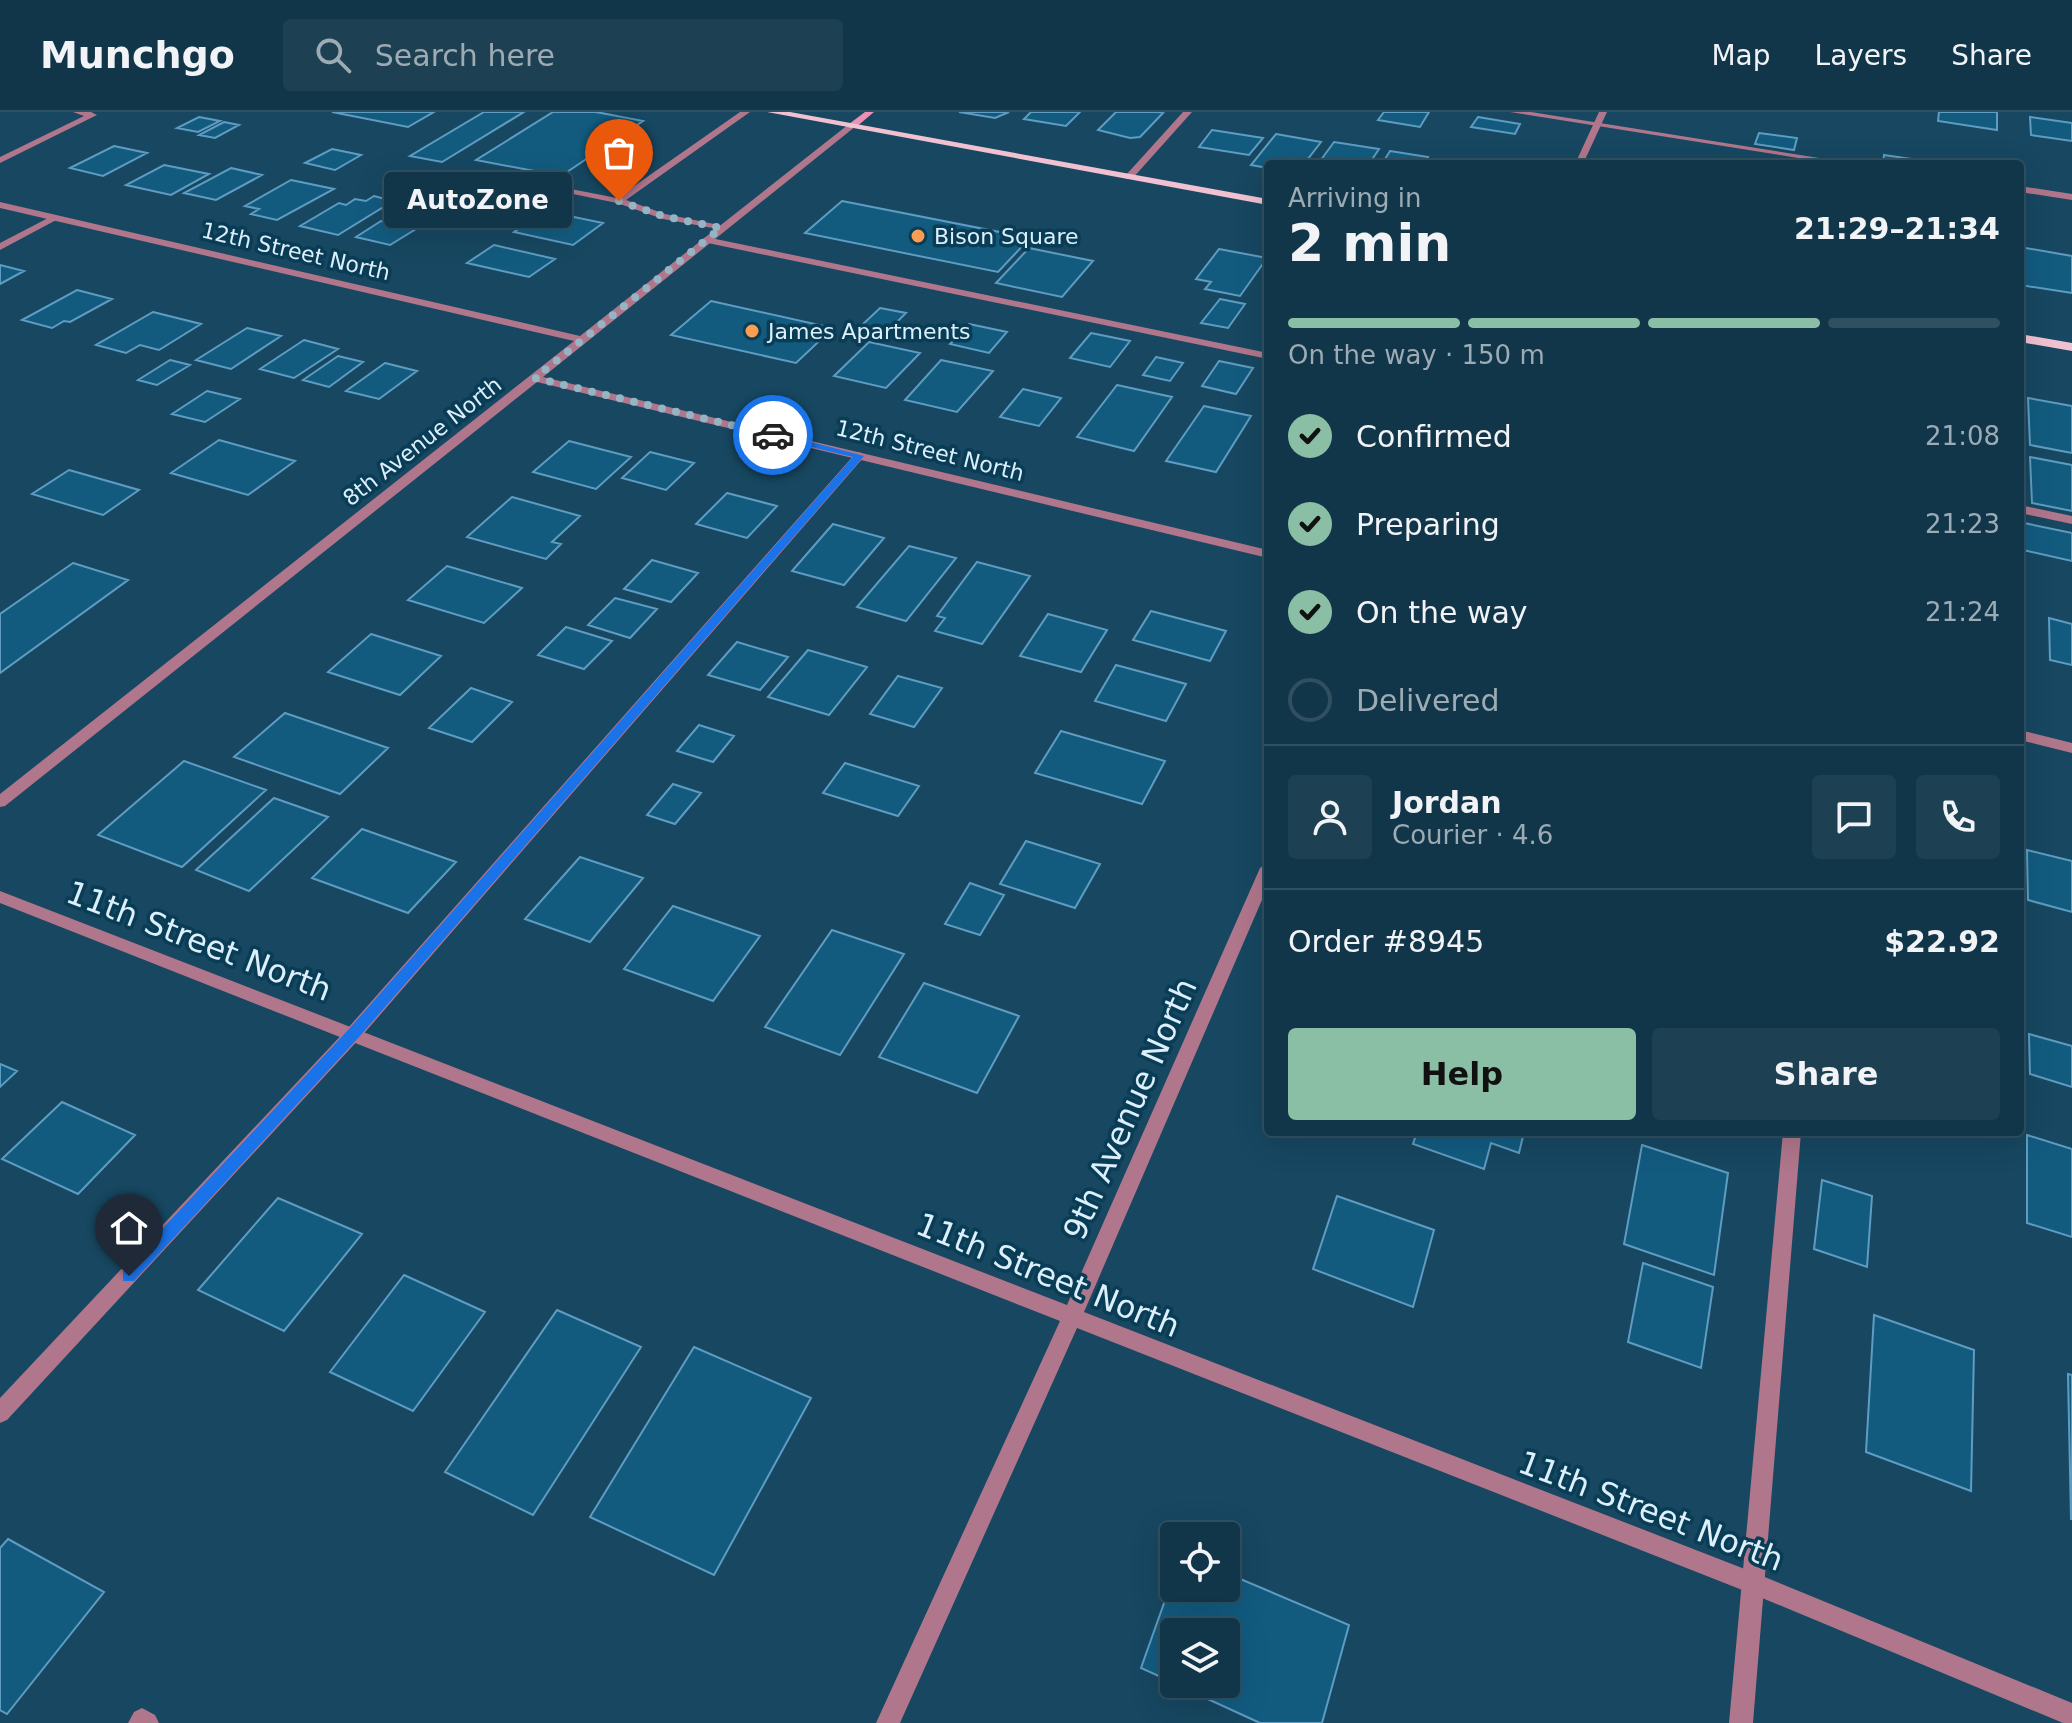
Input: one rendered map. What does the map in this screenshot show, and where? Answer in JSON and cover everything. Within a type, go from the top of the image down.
[{"type":"main road","points":[[772,112],[1264,201]]},
{"type":"main road","points":[[2024,339],[2072,347]]},
{"type":"street","points":[[0,160],[93,115],[77,112]]},
{"type":"street","points":[[619,201],[746,112]]},
{"type":"street","name":"8th Avenue North","points":[[0,802],[870,112]]},
{"type":"street","points":[[1129,177],[1188,112]]},
{"type":"street","points":[[1514,112],[1827,160]]},
{"type":"street","points":[[1581,160],[1603,112]]},
{"type":"street","points":[[509,180],[619,201],[663,216],[721,228]]},
{"type":"street","points":[[2024,190],[2072,197]]},
{"type":"street","name":"12th Street North","points":[[0,205],[582,340]]},
{"type":"street","points":[[0,247],[55,218]]},
{"type":"street","points":[[706,240],[1264,355]]},
{"type":"street","name":"12th Street North","points":[[535,378],[1264,553]]},
{"type":"street","points":[[0,1413],[354,1033],[859,456]]},
{"type":"street","points":[[2024,510],[2072,520]]},
{"type":"street","points":[[2024,736],[2072,748]]},
{"type":"street","name":"9th Avenue North","points":[[888,1723],[1072,1316],[1264,877]]},
{"type":"street","name":"11th Street North","points":[[0,897],[1755,1584],[2072,1715]]},
{"type":"street","points":[[1741,1723],[1792,1136]]},
{"type":"street","points":[[140,1723],[142,1720],[147,1723]]},
{"type":"building","points":[[332,112],[434,112],[408,127]]},
{"type":"building","points":[[484,112],[524,112],[442,162],[410,156]]},
{"type":"building","points":[[553,112],[596,112],[643,121],[561,176],[476,160]]},
{"type":"building","points":[[959,112],[1009,112],[995,118]]},
{"type":"building","points":[[1031,112],[1080,112],[1066,126],[1024,119]]},
{"type":"building","points":[[1116,112],[1163,113],[1140,137],[1130,138],[1098,130]]},
{"type":"building","points":[[1384,112],[1429,112],[1420,127],[1378,120]]},
{"type":"building","points":[[1939,112],[1997,112],[1997,130],[1938,121]]},
{"type":"building","points":[[199,117],[220,121],[198,132],[177,128]]},
{"type":"building","points":[[1478,117],[1520,124],[1515,134],[1471,127]]},
{"type":"building","points":[[2030,117],[2072,123],[2072,141],[2031,135]]},
{"type":"building","points":[[224,122],[239,125],[215,138],[199,135]]},
{"type":"building","points":[[1212,130],[1263,138],[1249,155],[1199,147]]},
{"type":"building","points":[[1759,133],[1797,138],[1794,150],[1755,144]]},
{"type":"building","points":[[1276,134],[1321,142],[1307,160],[1264,160],[1264,167],[1251,165]]},
{"type":"building","points":[[1334,142],[1379,149],[1372,160],[1321,160]]},
{"type":"building","points":[[114,146],[147,153],[103,176],[70,168]]},
{"type":"building","points":[[332,149],[361,155],[335,170],[305,163]]},
{"type":"building","points":[[1390,151],[1428,157],[1426,160],[1384,160]]},
{"type":"building","points":[[1884,155],[1919,160],[1883,160]]},
{"type":"building","points":[[164,165],[209,174],[171,195],[126,185]]},
{"type":"building","points":[[231,168],[262,175],[216,200],[184,193]]},
{"type":"building","points":[[416,171],[444,177],[432,185],[403,179]]},
{"type":"building","points":[[291,180],[334,189],[277,220],[251,214],[259,209],[245,206]]},
{"type":"building","points":[[431,189],[448,193],[432,203],[415,199]]},
{"type":"building","points":[[374,196],[393,201],[338,235],[300,226],[339,203],[346,205],[355,199],[366,201]]},
{"type":"building","name":"Bison Square","points":[[842,201],[1030,238],[998,272],[805,233]]},
{"type":"building","points":[[545,211],[603,223],[573,245],[514,232]]},
{"type":"building","points":[[381,221],[416,229],[390,245],[356,237]]},
{"type":"building","points":[[494,245],[555,259],[529,277],[467,263]]},
{"type":"building","points":[[1029,248],[1093,261],[1062,297],[996,283]]},
{"type":"building","points":[[2024,248],[2072,256],[2072,293],[2024,286]]},
{"type":"building","points":[[1219,249],[1264,257],[1264,262],[1240,296],[1205,289],[1211,282],[1196,279]]},
{"type":"building","points":[[0,265],[24,271],[0,284]]},
{"type":"building","points":[[77,290],[112,299],[70,322],[64,321],[52,328],[22,320]]},
{"type":"building","points":[[1220,299],[1245,304],[1228,328],[1201,323]]},
{"type":"building","name":"James Apartments","points":[[711,301],[833,328],[796,363],[671,335]]},
{"type":"building","points":[[880,308],[906,313],[886,333],[860,327]]},
{"type":"building","points":[[153,312],[201,324],[159,350],[140,345],[126,353],[96,345]]},
{"type":"building","points":[[969,324],[1007,332],[989,353],[950,344]]},
{"type":"building","points":[[247,328],[281,336],[231,369],[196,360]]},
{"type":"building","points":[[1091,333],[1130,341],[1110,367],[1070,358]]},
{"type":"building","points":[[304,340],[338,349],[294,378],[260,369]]},
{"type":"building","points":[[869,342],[920,353],[886,388],[834,376]]},
{"type":"building","points":[[338,356],[363,362],[329,387],[303,380]]},
{"type":"building","points":[[1156,357],[1183,363],[1170,381],[1143,375]]},
{"type":"building","points":[[170,360],[190,365],[157,385],[138,380]]},
{"type":"building","points":[[941,360],[993,371],[957,412],[905,400]]},
{"type":"building","points":[[1219,361],[1253,368],[1236,394],[1202,386]]},
{"type":"building","points":[[385,363],[417,371],[379,399],[346,391]]},
{"type":"building","points":[[1117,385],[1172,397],[1134,451],[1077,437]]},
{"type":"building","points":[[1023,389],[1061,398],[1039,426],[1000,417]]},
{"type":"building","points":[[207,391],[240,399],[205,422],[172,414]]},
{"type":"building","points":[[2028,398],[2072,406],[2072,453],[2030,445]]},
{"type":"building","points":[[1204,406],[1251,416],[1216,472],[1166,461]]},
{"type":"building","points":[[219,440],[295,461],[248,495],[171,473]]},
{"type":"building","points":[[569,441],[631,457],[596,489],[533,472]]},
{"type":"building","points":[[650,452],[694,463],[666,490],[622,478]]},
{"type":"building","points":[[2030,457],[2072,465],[2072,511],[2032,503]]},
{"type":"building","points":[[69,470],[139,490],[103,515],[32,494]]},
{"type":"building","points":[[727,493],[777,506],[747,538],[696,524]]},
{"type":"building","points":[[512,497],[580,516],[552,542],[561,544],[546,559],[467,537]]},
{"type":"building","points":[[2024,523],[2072,533],[2072,561],[2024,550]]},
{"type":"building","points":[[833,524],[884,538],[844,585],[792,571]]},
{"type":"building","points":[[909,546],[956,558],[906,621],[857,607]]},
{"type":"building","points":[[652,560],[698,573],[671,602],[624,589]]},
{"type":"building","points":[[977,562],[1030,576],[982,644],[935,631],[945,618],[937,616]]},
{"type":"building","points":[[73,563],[128,580],[0,673],[0,614]]},
{"type":"building","points":[[447,566],[522,588],[484,623],[408,600]]},
{"type":"building","points":[[615,598],[657,609],[630,638],[588,625]]},
{"type":"building","points":[[1151,611],[1226,631],[1210,661],[1133,640]]},
{"type":"building","points":[[1048,614],[1107,630],[1081,672],[1020,656]]},
{"type":"building","points":[[2049,618],[2072,624],[2072,665],[2050,660]]},
{"type":"building","points":[[566,627],[612,641],[584,669],[538,655]]},
{"type":"building","points":[[371,634],[441,656],[400,695],[328,672]]},
{"type":"building","points":[[737,642],[788,657],[760,690],[708,675]]},
{"type":"building","points":[[808,650],[867,667],[829,715],[768,697]]},
{"type":"building","points":[[1116,665],[1186,684],[1166,721],[1095,701]]},
{"type":"building","points":[[898,676],[942,688],[914,727],[870,714]]},
{"type":"building","points":[[471,688],[512,702],[472,742],[429,728]]},
{"type":"building","points":[[285,713],[388,748],[340,794],[234,757]]},
{"type":"building","points":[[699,725],[734,736],[713,762],[677,751]]},
{"type":"building","points":[[1061,731],[1165,761],[1142,804],[1035,773]]},
{"type":"building","points":[[184,761],[266,790],[182,867],[98,835]]},
{"type":"building","points":[[845,763],[919,786],[898,816],[823,793]]},
{"type":"building","points":[[673,784],[701,793],[675,824],[647,815]]},
{"type":"building","points":[[274,798],[328,817],[249,891],[196,870]]},
{"type":"building","points":[[362,829],[456,862],[408,913],[312,878]]},
{"type":"building","points":[[1026,841],[1100,864],[1075,908],[1000,884]]},
{"type":"building","points":[[2027,850],[2072,861],[2072,912],[2028,900]]},
{"type":"building","points":[[580,857],[643,878],[590,942],[525,919]]},
{"type":"building","points":[[970,883],[1004,895],[980,935],[945,924]]},
{"type":"building","points":[[673,906],[760,936],[713,1001],[624,969]]},
{"type":"building","points":[[832,930],[904,954],[840,1055],[765,1027]]},
{"type":"building","points":[[924,983],[1019,1016],[977,1093],[879,1057]]},
{"type":"building","points":[[2029,1034],[2072,1046],[2072,1087],[2030,1074]]},
{"type":"building","points":[[0,1064],[17,1071],[0,1087]]},
{"type":"building","points":[[62,1102],[135,1135],[78,1194],[2,1159]]},
{"type":"building","points":[[2027,1135],[2072,1149],[2072,1237],[2027,1223]]},
{"type":"building","points":[[1416,1136],[1523,1136],[1519,1153],[1491,1143],[1484,1169],[1413,1144]]},
{"type":"building","points":[[1642,1145],[1728,1173],[1714,1275],[1624,1244]]},
{"type":"building","points":[[1822,1180],[1872,1196],[1867,1267],[1814,1249]]},
{"type":"building","points":[[1337,1196],[1434,1230],[1413,1307],[1313,1269]]},
{"type":"building","points":[[278,1198],[362,1234],[284,1331],[198,1290]]},
{"type":"building","points":[[1643,1263],[1713,1287],[1701,1368],[1628,1342]]},
{"type":"building","points":[[404,1275],[485,1312],[413,1411],[330,1372]]},
{"type":"building","points":[[557,1310],[641,1347],[533,1515],[445,1472]]},
{"type":"building","points":[[1874,1315],[1974,1350],[1971,1491],[1866,1452]]},
{"type":"building","points":[[694,1347],[811,1398],[714,1575],[590,1517]]},
{"type":"building","points":[[2068,1374],[2072,1375],[2072,1519],[2071,1519]]},
{"type":"building","points":[[8,1539],[104,1592],[7,1714],[0,1710],[0,1548]]},
{"type":"building","points":[[1240,1579],[1349,1625],[1322,1723],[1260,1723],[1206,1698],[1240,1698],[1240,1618],[1160,1618],[1160,1677],[1141,1668],[1164,1602],[1240,1602]]},
{"type":"way so far","points":[[619,201],[663,216],[721,228],[535,378],[773,435]]},
{"type":"place","name":"AutoZone","points":[[619,201]]},
{"type":"place","name":"Bison Square","points":[[918,236]]},
{"type":"place","name":"James Apartments","points":[[752,331]]},
{"type":"route","points":[[129,1276],[354,1033],[859,456],[773,435]]}]
